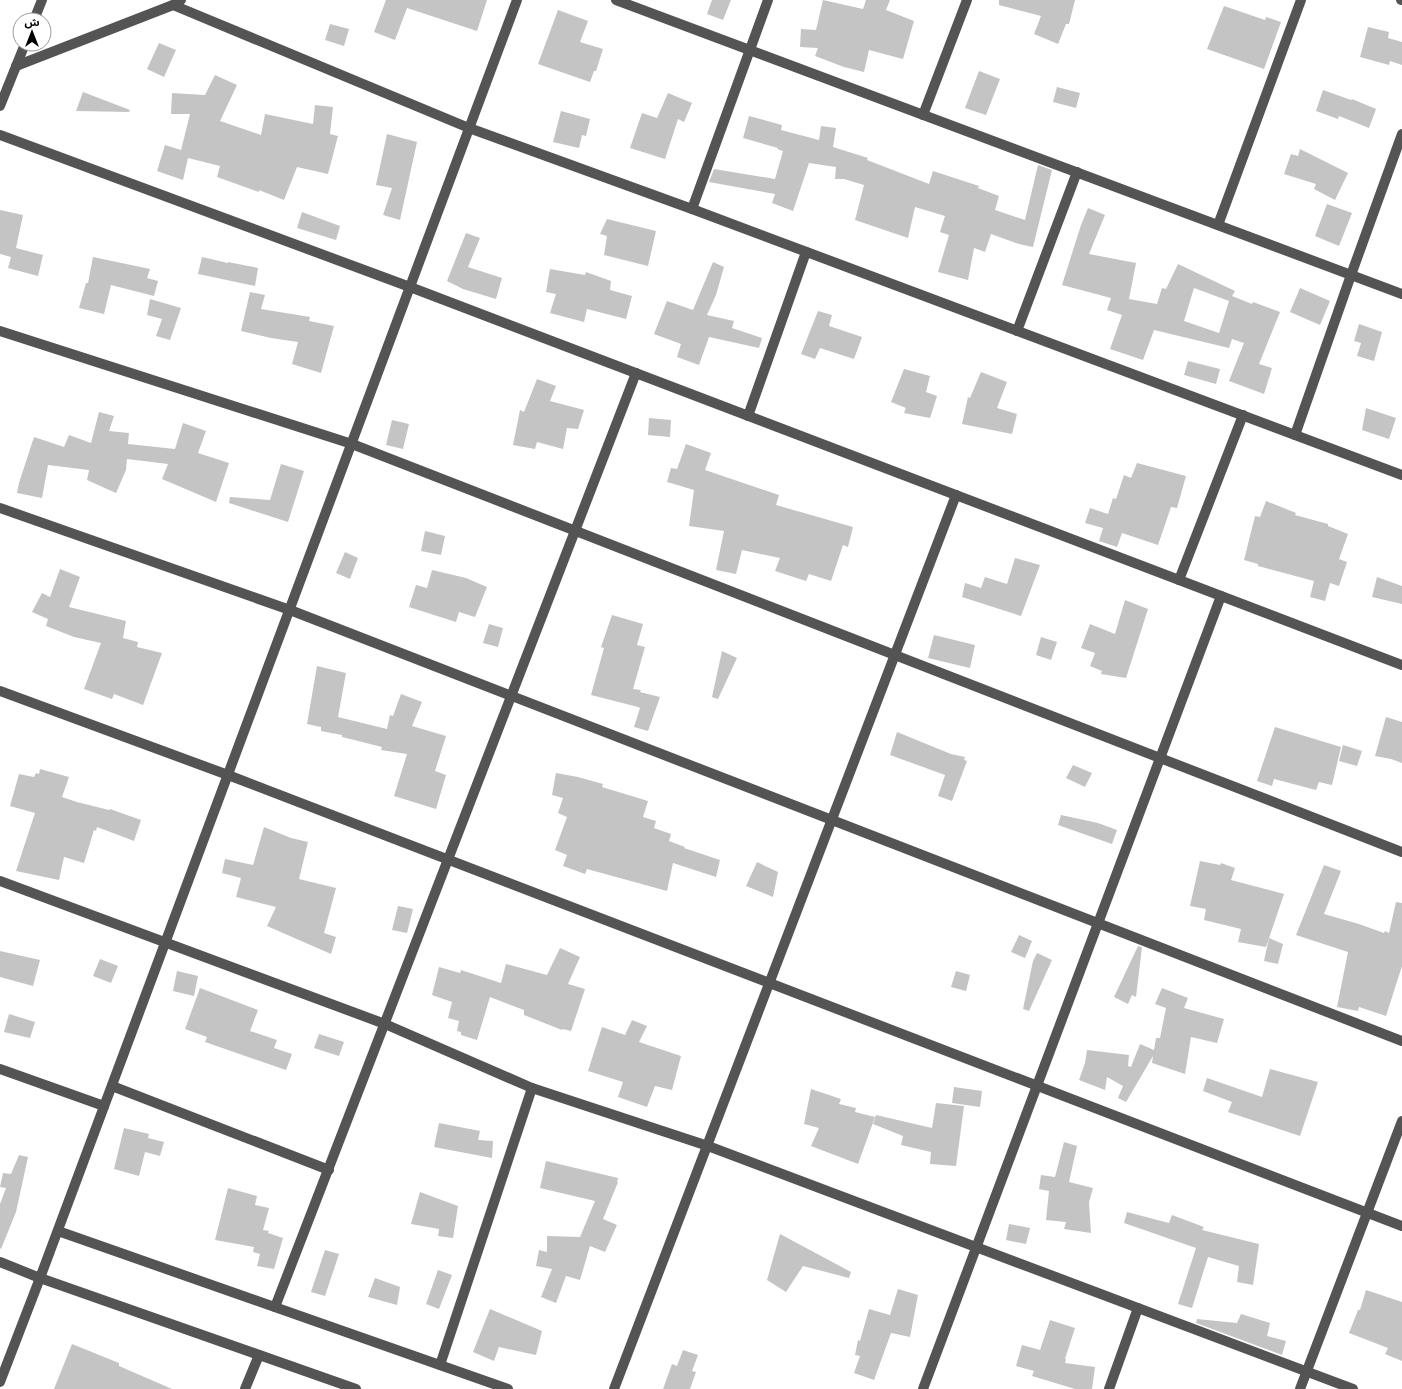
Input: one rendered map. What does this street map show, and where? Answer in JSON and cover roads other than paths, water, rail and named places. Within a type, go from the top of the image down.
[{"type":"street","points":[[37,12],[42,0]]},
{"type":"street","points":[[0,1382],[58,1231],[517,0]]},
{"type":"street","points":[[616,0],[1402,294]]},
{"type":"street","points":[[692,209],[768,0]]},
{"type":"street","points":[[923,115],[967,0]]},
{"type":"street","points":[[1218,225],[1302,0]]},
{"type":"street","points":[[16,66],[177,3],[469,128],[692,209],[1402,475]]},
{"type":"street","points":[[0,106],[22,52]]},
{"type":"street","points":[[1295,435],[1402,134]]},
{"type":"street","points":[[0,135],[410,287],[1402,665]]},
{"type":"street","points":[[1017,330],[1077,172]]},
{"type":"street","points":[[748,416],[806,252]]},
{"type":"street","points":[[0,332],[352,444],[1402,852]]},
{"type":"street","points":[[276,1306],[636,373]]},
{"type":"street","points":[[1179,580],[1243,415]]},
{"type":"street","points":[[614,1389],[956,495]]},
{"type":"street","points":[[0,508],[290,610],[1402,1041]]},
{"type":"street","points":[[923,1389],[1221,596]]},
{"type":"street","points":[[0,691],[228,775],[1402,1226]]},
{"type":"street","points":[[0,881],[385,1024],[532,1088],[708,1146],[1353,1389]]},
{"type":"street","points":[[0,1068],[104,1106]]},
{"type":"street","points":[[112,1086],[329,1170]]},
{"type":"street","points":[[440,1365],[532,1088]]},
{"type":"street","points":[[1300,1389],[1402,1122]]},
{"type":"street","points":[[58,1231],[276,1306],[508,1389]]},
{"type":"street","points":[[0,1262],[40,1278],[356,1389]]},
{"type":"street","points":[[1109,1389],[1138,1308]]},
{"type":"street","points":[[245,1389],[259,1355]]}]
